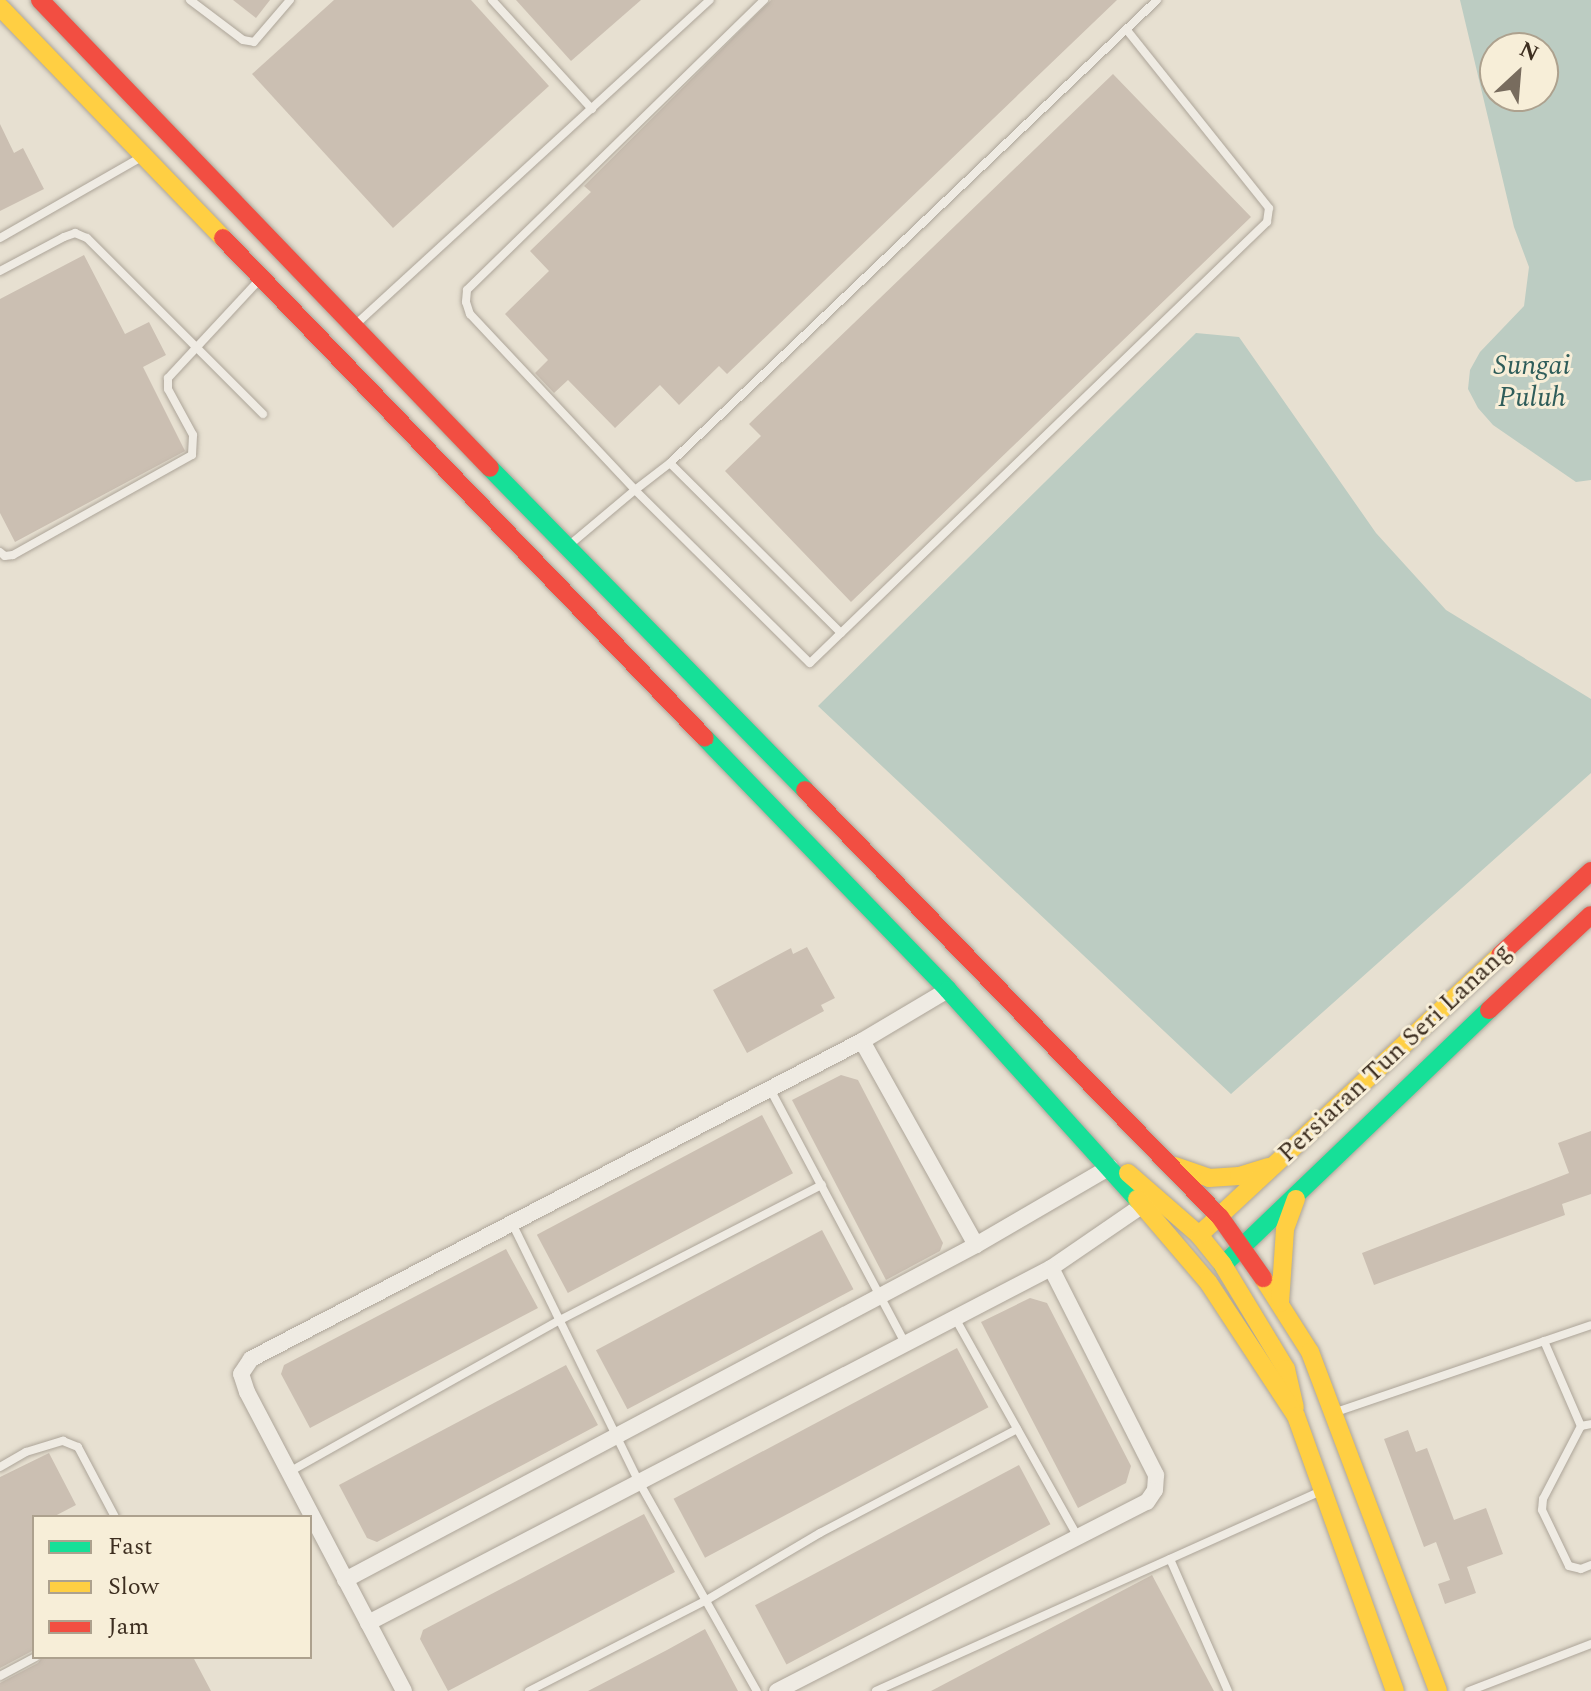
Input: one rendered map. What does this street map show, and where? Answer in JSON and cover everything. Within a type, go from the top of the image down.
[{"type":"street","points":[[49,3],[566,547],[674,654],[1220,1217],[1244,1247],[1310,1352],[1336,1413],[1438,1691]]},
{"type":"street","points":[[0,7],[948,990],[1104,1160],[1208,1282],[1296,1416]]},
{"type":"street","points":[[649,678],[674,654]]},
{"type":"street","name":"Persiaran Tun Seri Lanang","points":[[1199,1235],[1591,871]]},
{"type":"street","name":"Persiaran Tun Seri Lanang","points":[[1223,1265],[1591,915]]},
{"type":"street","points":[[311,1515],[247,1392],[241,1374],[251,1359],[862,1041],[948,990]]},
{"type":"street","points":[[862,1041],[976,1245]]},
{"type":"street","points":[[1104,1160],[1143,1183],[1199,1235],[1223,1265],[1286,1369],[1296,1416],[1395,1691]]},
{"type":"street","points":[[345,1580],[976,1245],[1104,1160]]},
{"type":"street","points":[[1170,1165],[1209,1178],[1239,1176],[1276,1164]]},
{"type":"street","points":[[1280,1304],[1285,1229],[1298,1195]]},
{"type":"street","points":[[368,1623],[1051,1268],[1143,1205]]},
{"type":"street","points":[[777,1691],[1147,1502],[1155,1490],[1156,1475],[1051,1268]]},
{"type":"street","points":[[312,1516],[404,1691]]},
{"type":"lane","points":[[190,0],[243,40],[254,42],[290,0]]},
{"type":"lane","points":[[492,0],[592,109]]},
{"type":"lane","points":[[355,325],[710,0]]},
{"type":"lane","points":[[764,0],[467,290],[466,302],[470,314],[635,490],[810,663],[1267,222],[1269,208],[1127,30]]},
{"type":"lane","points":[[566,547],[670,463],[1157,0]]},
{"type":"lane","points":[[0,238],[144,156]]},
{"type":"lane","points":[[0,271],[75,233],[87,238],[263,414]]},
{"type":"lane","points":[[0,552],[5,556],[13,555],[192,455],[193,435],[168,389],[168,378],[261,278]]},
{"type":"lane","points":[[670,463],[841,633]]},
{"type":"lane","points":[[770,1089],[905,1344]]},
{"type":"lane","points":[[289,1472],[558,1321],[822,1185]]},
{"type":"lane","points":[[512,1223],[615,1437],[757,1691]]},
{"type":"lane","points":[[955,1318],[1078,1537]]},
{"type":"lane","points":[[1336,1413],[1591,1325]]},
{"type":"lane","points":[[1544,1341],[1581,1426]]},
{"type":"lane","points":[[1581,1426],[1591,1424]]},
{"type":"lane","points":[[1581,1426],[1543,1499],[1542,1510],[1569,1566],[1581,1569],[1591,1565]]},
{"type":"lane","points":[[529,1691],[705,1601],[820,1533],[1017,1429]]},
{"type":"lane","points":[[0,1467],[26,1452],[63,1441],[78,1447],[114,1515]]},
{"type":"lane","points":[[876,1691],[1325,1490]]},
{"type":"lane","points":[[1170,1559],[1228,1691]]},
{"type":"lane","points":[[1469,1691],[1491,1687],[1591,1644]]},
{"type":"lane","points":[[0,1676],[32,1659]]},
{"type":"water","name":"Sungai Puluh","points":[[1460,0],[1591,0],[1591,480],[1576,482],[1493,425],[1478,408],[1468,389],[1470,370],[1480,352],[1524,306],[1529,267],[1514,227],[1487,112],[1559,112],[1559,32],[1479,32],[1479,80]]},
{"type":"water","points":[[1196,333],[1239,337],[1376,533],[1446,610],[1591,699],[1591,773],[1231,1094],[818,706]]},
{"type":"building","points":[[233,0],[270,0],[256,18]]},
{"type":"building","points":[[334,0],[471,0],[549,86],[393,228],[252,74]]},
{"type":"building","points":[[516,0],[641,0],[571,61]]},
{"type":"building","points":[[771,0],[1117,0],[727,374],[719,366],[679,405],[660,385],[615,428],[568,380],[554,393],[535,373],[548,360],[505,314],[549,271],[530,251],[591,192],[584,186]]},
{"type":"building","points":[[1113,74],[1251,217],[851,602],[725,471],[761,436],[749,424]]},
{"type":"building","points":[[0,124],[14,153],[23,148],[44,189],[0,211]]},
{"type":"building","points":[[84,255],[125,334],[149,322],[166,355],[143,367],[185,451],[15,542],[0,513],[0,299]]},
{"type":"building","points":[[807,947],[835,998],[821,1005],[824,1011],[747,1053],[713,990],[791,948],[793,954]]},
{"type":"building","points":[[841,1075],[858,1080],[943,1243],[940,1251],[886,1280],[792,1100]]},
{"type":"building","points":[[762,1115],[793,1173],[568,1293],[537,1235]]},
{"type":"building","points":[[1591,1131],[1591,1194],[1562,1204],[1565,1215],[1374,1285],[1362,1253],[1569,1173],[1558,1143]]},
{"type":"building","points":[[822,1230],[853,1289],[627,1409],[596,1350]]},
{"type":"building","points":[[506,1249],[538,1308],[310,1428],[281,1374],[284,1365]]},
{"type":"building","points":[[1030,1298],[1047,1303],[1131,1466],[1126,1483],[1078,1508],[981,1322]]},
{"type":"building","points":[[957,1348],[988,1407],[705,1558],[674,1499]]},
{"type":"building","points":[[566,1365],[598,1425],[377,1542],[367,1538],[339,1485]]},
{"type":"building","points":[[1408,1430],[1416,1452],[1427,1448],[1454,1520],[1486,1508],[1503,1554],[1467,1567],[1476,1593],[1445,1604],[1438,1584],[1450,1580],[1436,1542],[1424,1547],[1384,1439]]},
{"type":"building","points":[[49,1453],[76,1505],[57,1515],[32,1515],[32,1651],[0,1668],[0,1477]]},
{"type":"building","points":[[1019,1465],[1050,1524],[786,1665],[755,1605]]},
{"type":"building","points":[[644,1514],[675,1572],[448,1691],[420,1639],[423,1630]]},
{"type":"building","points":[[1152,1575],[1214,1691],[931,1691]]},
{"type":"building","points":[[705,1629],[738,1691],[588,1691],[667,1650]]},
{"type":"building","points":[[41,1659],[194,1659],[211,1691],[0,1691],[0,1683]]},
{"type":"traffic: fast","points":[[490,468],[805,790]]},
{"type":"traffic: fast","points":[[705,738],[948,990],[1137,1199]]},
{"type":"traffic: fast","points":[[1223,1265],[1489,1010]]},
{"type":"traffic: slow","points":[[0,7],[223,238]]},
{"type":"traffic: slow","points":[[1199,1235],[1500,955]]},
{"type":"traffic: slow","points":[[1175,1166],[1209,1178],[1239,1176],[1269,1167]]},
{"type":"traffic: slow","points":[[1128,1173],[1199,1235],[1223,1265],[1286,1369],[1295,1407]]},
{"type":"traffic: slow","points":[[1137,1199],[1208,1282],[1296,1416],[1395,1691]]},
{"type":"traffic: slow","points":[[1280,1303],[1285,1229],[1296,1199]]},
{"type":"traffic: slow","points":[[1263,1278],[1310,1352],[1438,1691]]},
{"type":"traffic: jam","points":[[40,0],[490,468]]},
{"type":"traffic: jam","points":[[223,238],[705,738]]},
{"type":"traffic: jam","points":[[805,790],[1220,1217],[1263,1278]]},
{"type":"traffic: jam","points":[[1500,955],[1591,871]]},
{"type":"traffic: jam","points":[[1489,1010],[1591,915]]}]
